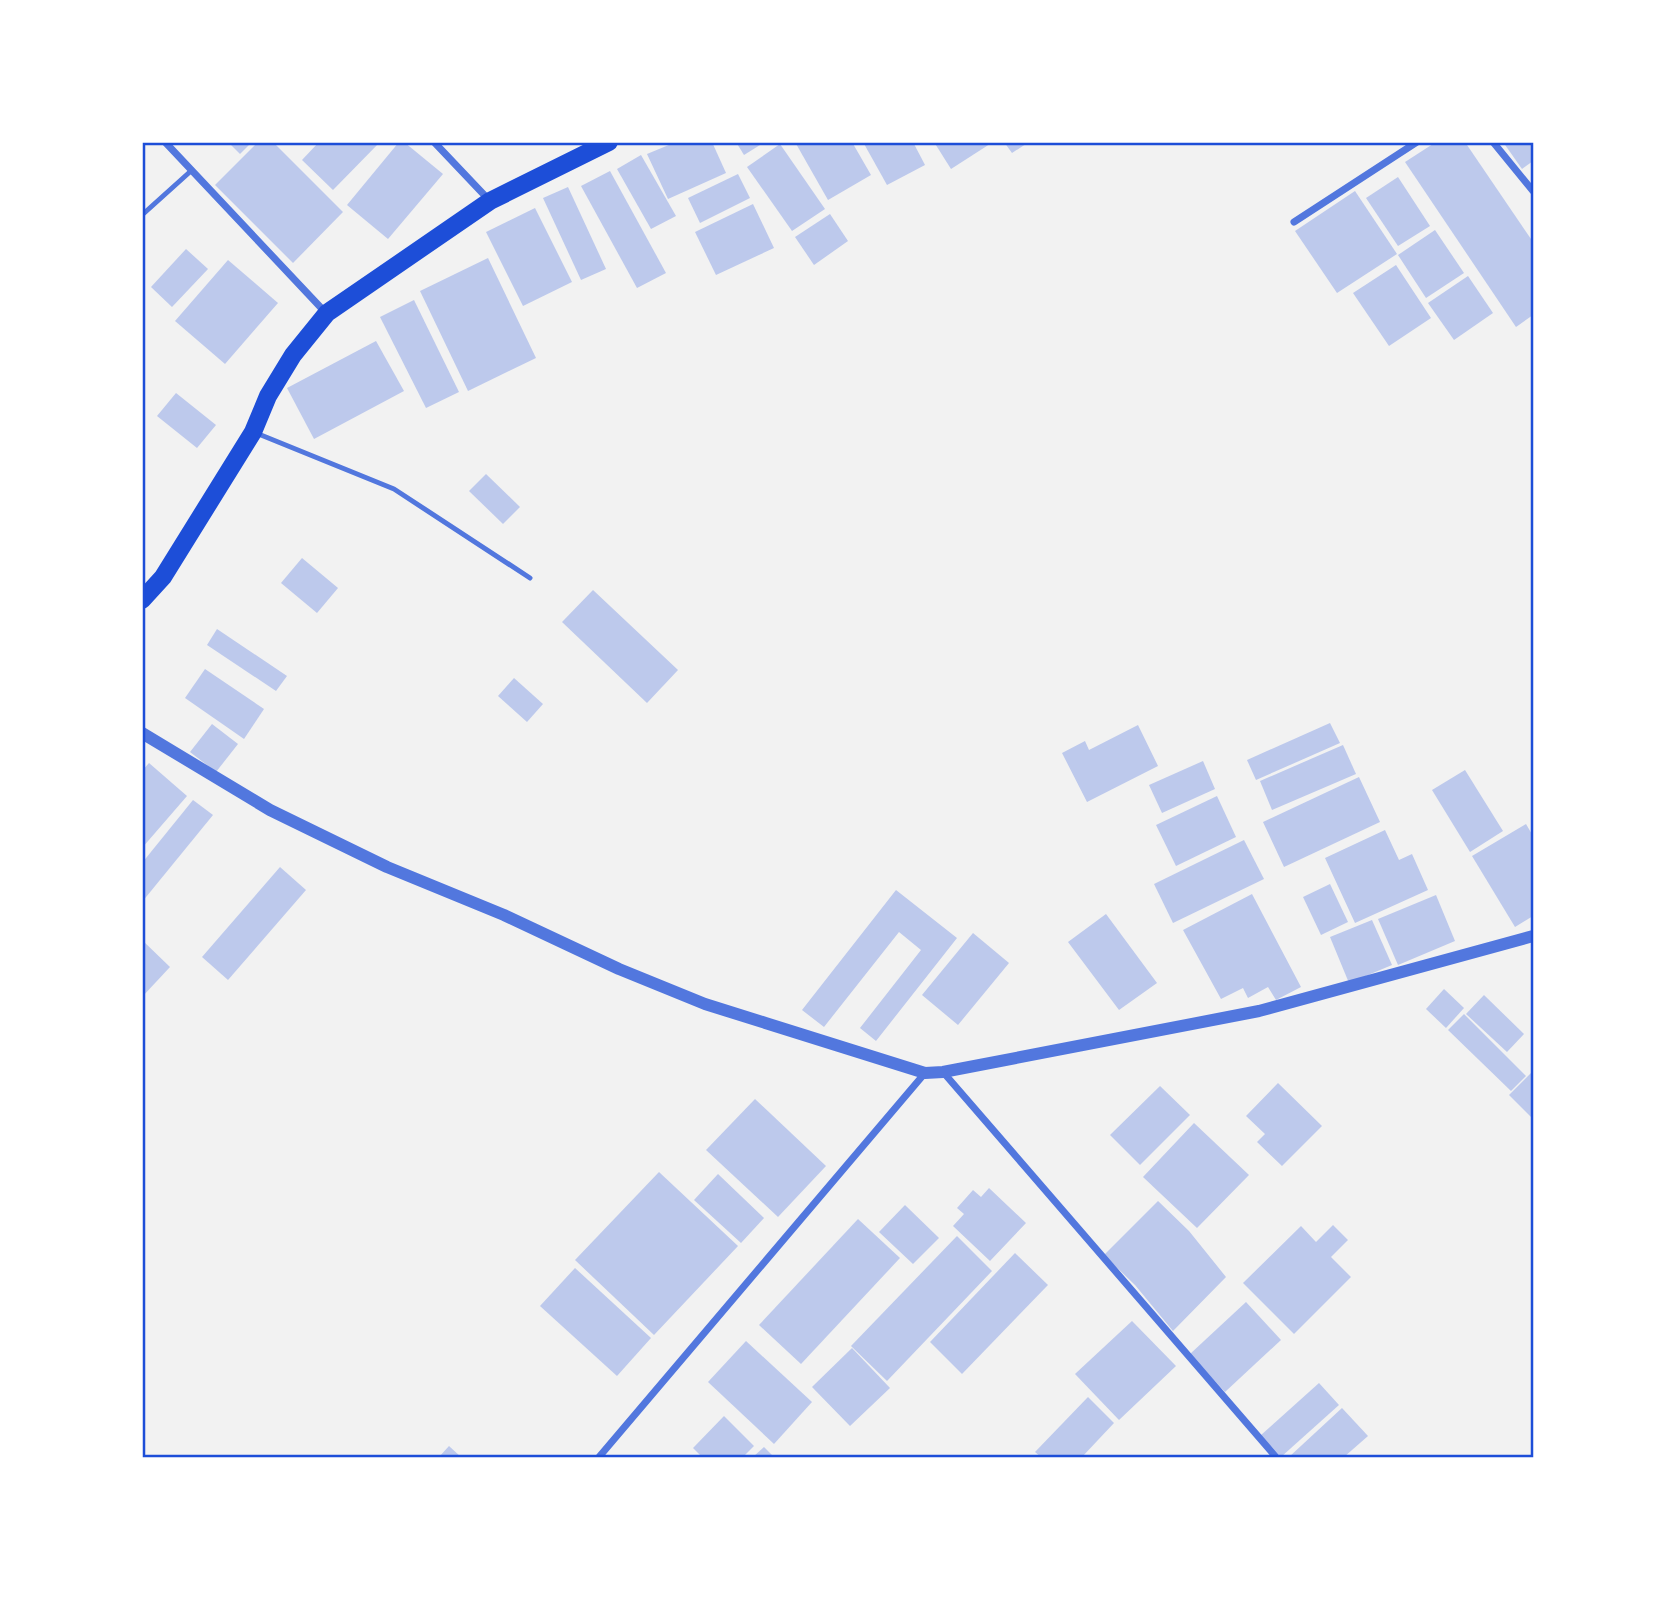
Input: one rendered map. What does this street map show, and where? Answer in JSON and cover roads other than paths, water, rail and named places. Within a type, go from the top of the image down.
[{"type":"main road","points":[[142,600],[163,577],[253,432],[268,396],[293,355],[327,313],[490,201],[609,142]]},
{"type":"street","points":[[164,142],[327,313]]},
{"type":"street","points":[[434,142],[490,201]]},
{"type":"street","points":[[1294,222],[1417,142]]},
{"type":"street","points":[[1493,142],[1533,191]]},
{"type":"street","points":[[142,733],[270,810],[387,867],[504,915],[619,970],[705,1004],[925,1073],[943,1072],[1259,1011],[1533,936]]},
{"type":"street","points":[[943,1072],[1276,1457]]},
{"type":"street","points":[[599,1457],[925,1073]]},
{"type":"lane","points":[[142,215],[191,170]]},
{"type":"lane","points":[[253,432],[394,489],[530,578]]}]
